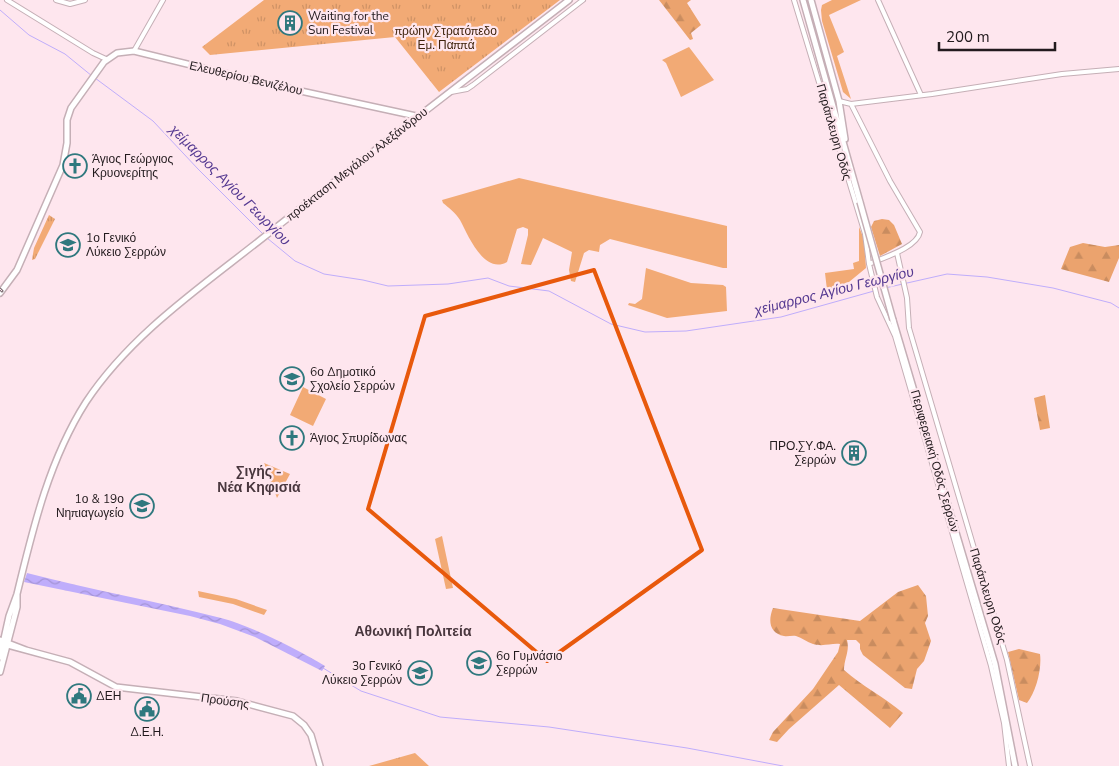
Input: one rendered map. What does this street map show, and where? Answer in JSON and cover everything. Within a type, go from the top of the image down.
[{"type":"main road","name":"προέκταση Μεγάλου Αλεξάνδρου","points":[[18,592],[52,469],[70,430],[95,390],[120,358],[151,328],[260,240],[416,116],[569,0]]},
{"type":"main road","name":"Περιφερειακή Οδός Σερρών","points":[[811,1],[839,101],[848,157]]},
{"type":"main road","name":"Περιφερειακή Οδός Σερρών","points":[[804,2],[860,202],[995,664],[1015,766]]},
{"type":"main road","name":"Ελευθερίου Βενιζέλου","points":[[106,59],[117,53],[134,51],[279,87],[416,116]]},
{"type":"main road","points":[[0,293],[12,280],[20,265],[63,165],[66,153],[69,114],[88,83],[106,59]]},
{"type":"main road","points":[[0,657],[5,632],[18,592]]},
{"type":"main road","points":[[0,672],[3,642],[18,601],[18,592]]},
{"type":"main road","name":"Προύσης","points":[[3,642],[26,651],[70,662],[116,687],[237,701],[293,716],[310,733],[320,766]]},
{"type":"street","points":[[7,0],[93,53],[106,59]]},
{"type":"street","points":[[56,0],[70,4],[85,0]]},
{"type":"street","points":[[134,51],[163,0]]},
{"type":"street","points":[[447,93],[467,89],[583,0]]},
{"type":"street","name":"Παράπλευρη Οδός","points":[[794,0],[861,219],[868,245],[869,264],[877,298],[895,336],[982,633],[1001,708],[1009,766]]},
{"type":"street","points":[[878,0],[921,95]]},
{"type":"street","points":[[804,2],[811,1]]},
{"type":"street","points":[[851,104],[1052,75],[1119,69]]},
{"type":"street","name":"Παράπλευρη Οδός","points":[[839,101],[851,104],[890,182],[920,232],[918,238],[897,253],[869,264]]},
{"type":"street","name":"Παράπλευρη Οδός","points":[[897,253],[905,290],[909,328],[1005,653],[1030,766]]},
{"type":"highlighted area","points":[[594,270],[702,550],[547,661],[368,509],[425,316]]},
{"type":"green space","name":"πρώην Στρατόπεδο Εμ. Παππά","points":[[264,0],[560,0],[439,92],[395,37],[210,55],[202,47]]},
{"type":"green space","points":[[659,0],[691,0],[687,3],[701,25],[691,33],[693,39],[690,40]]},
{"type":"green space","points":[[832,0],[861,0],[829,15],[844,52],[837,56],[851,99],[843,92],[822,21],[822,5]]},
{"type":"green space","points":[[689,47],[714,80],[681,97],[666,63],[662,60]]},
{"type":"green space","points":[[519,178],[727,226],[727,268],[610,239],[600,245],[599,252],[589,250],[584,253],[575,282],[571,281],[569,270],[572,252],[543,238],[531,265],[521,264],[528,235],[528,229],[523,227],[517,229],[507,262],[499,265],[491,263],[478,252],[458,217],[442,200]]},
{"type":"green space","points":[[49,215],[55,219],[35,259],[32,260],[34,248]]},
{"type":"green space","points":[[889,220],[894,225],[902,244],[880,256],[871,227],[874,221]]},
{"type":"green space","points":[[859,227],[864,239],[866,268],[849,282],[827,290],[825,273],[854,269],[853,263],[859,261]]},
{"type":"green space","points":[[1083,243],[1105,247],[1119,245],[1119,258],[1109,282],[1061,269],[1070,247]]},
{"type":"green space","points":[[646,268],[691,283],[723,285],[726,287],[727,311],[667,318],[628,305],[629,303],[635,304],[642,299]]},
{"type":"green space","points":[[303,387],[326,399],[313,426],[290,415]]},
{"type":"green space","points":[[1045,395],[1050,428],[1040,430],[1034,398]]},
{"type":"green space","points":[[264,463],[290,474],[277,498]]},
{"type":"green space","points":[[442,536],[453,588],[446,589],[435,539]]},
{"type":"green space","points":[[918,585],[926,596],[928,616],[925,623],[931,641],[924,661],[917,669],[912,689],[905,688],[863,655],[860,644],[856,640],[847,640],[848,648],[844,670],[903,713],[890,728],[839,685],[777,742],[769,740],[773,732],[813,689],[838,652],[840,644],[817,645],[796,636],[786,636],[775,632],[770,621],[773,608],[860,621],[898,592]]},
{"type":"green space","points":[[198,591],[236,599],[267,610],[264,615],[233,604],[199,597]]},
{"type":"green space","points":[[1019,649],[1040,654],[1038,680],[1027,703],[1019,700],[1008,652]]},
{"type":"green space","points":[[415,753],[429,766],[369,766]]},
{"type":"water","points":[[27,573],[221,618],[246,626],[301,652],[325,666],[322,671],[255,637],[220,624],[190,616],[24,582]]},
{"type":"waterway","name":"χείμαρρος Αγίου Γεωργίου","points":[[0,10],[29,35],[65,54],[92,76]]},
{"type":"waterway","name":"χείμαρρος Αγίου Γεωργίου","points":[[95,78],[153,121],[264,235]]},
{"type":"waterway","name":"χείμαρρος Αγίου Γεωργίου","points":[[267,238],[295,261],[324,274],[388,286],[448,284],[488,278],[509,286],[549,291],[611,324],[645,332],[686,331],[781,317],[874,291]]},
{"type":"waterway","name":"χείμαρρος Αγίου Γεωργίου","points":[[885,288],[947,274],[987,277],[1053,288],[1111,303],[1119,308]]},
{"type":"waterway","points":[[323,668],[361,691],[440,717],[549,727],[687,748],[783,766]]},
{"type":"place","name":"Waiting for the Sun Festival","points":[[290,23]]},
{"type":"place","name":"Άγιος Γεώργιος Κρυονερίτης","points":[[75,166]]},
{"type":"place","name":"1ο Γενικό Λύκειο Σερρών","points":[[68,245]]},
{"type":"place","name":"6ο Δημοτικό Σχολείο Σερρών","points":[[292,379]]},
{"type":"place","name":"Άγιος Σπυρίδωνας","points":[[292,438]]},
{"type":"place","name":"ΠΡΟ.ΣΥ.ΦΑ. Σερρών","points":[[854,453]]},
{"type":"place","name":"1ο & 19ο Νηπιαγωγείο","points":[[142,506]]},
{"type":"place","name":"6ο Γυμνάσιο Σερρών","points":[[479,663]]},
{"type":"place","name":"3ο Γενικό Λύκειο Σερρών","points":[[420,673]]},
{"type":"place","name":"ΔΕΗ","points":[[79,696]]},
{"type":"place","name":"Δ.Ε.Η.","points":[[147,709]]},
{"type":"district","name":"Σιγής - Νέα Κηφισιά","points":[[259,480]]},
{"type":"district","name":"Αθωνική Πολιτεία","points":[[413,631]]}]
